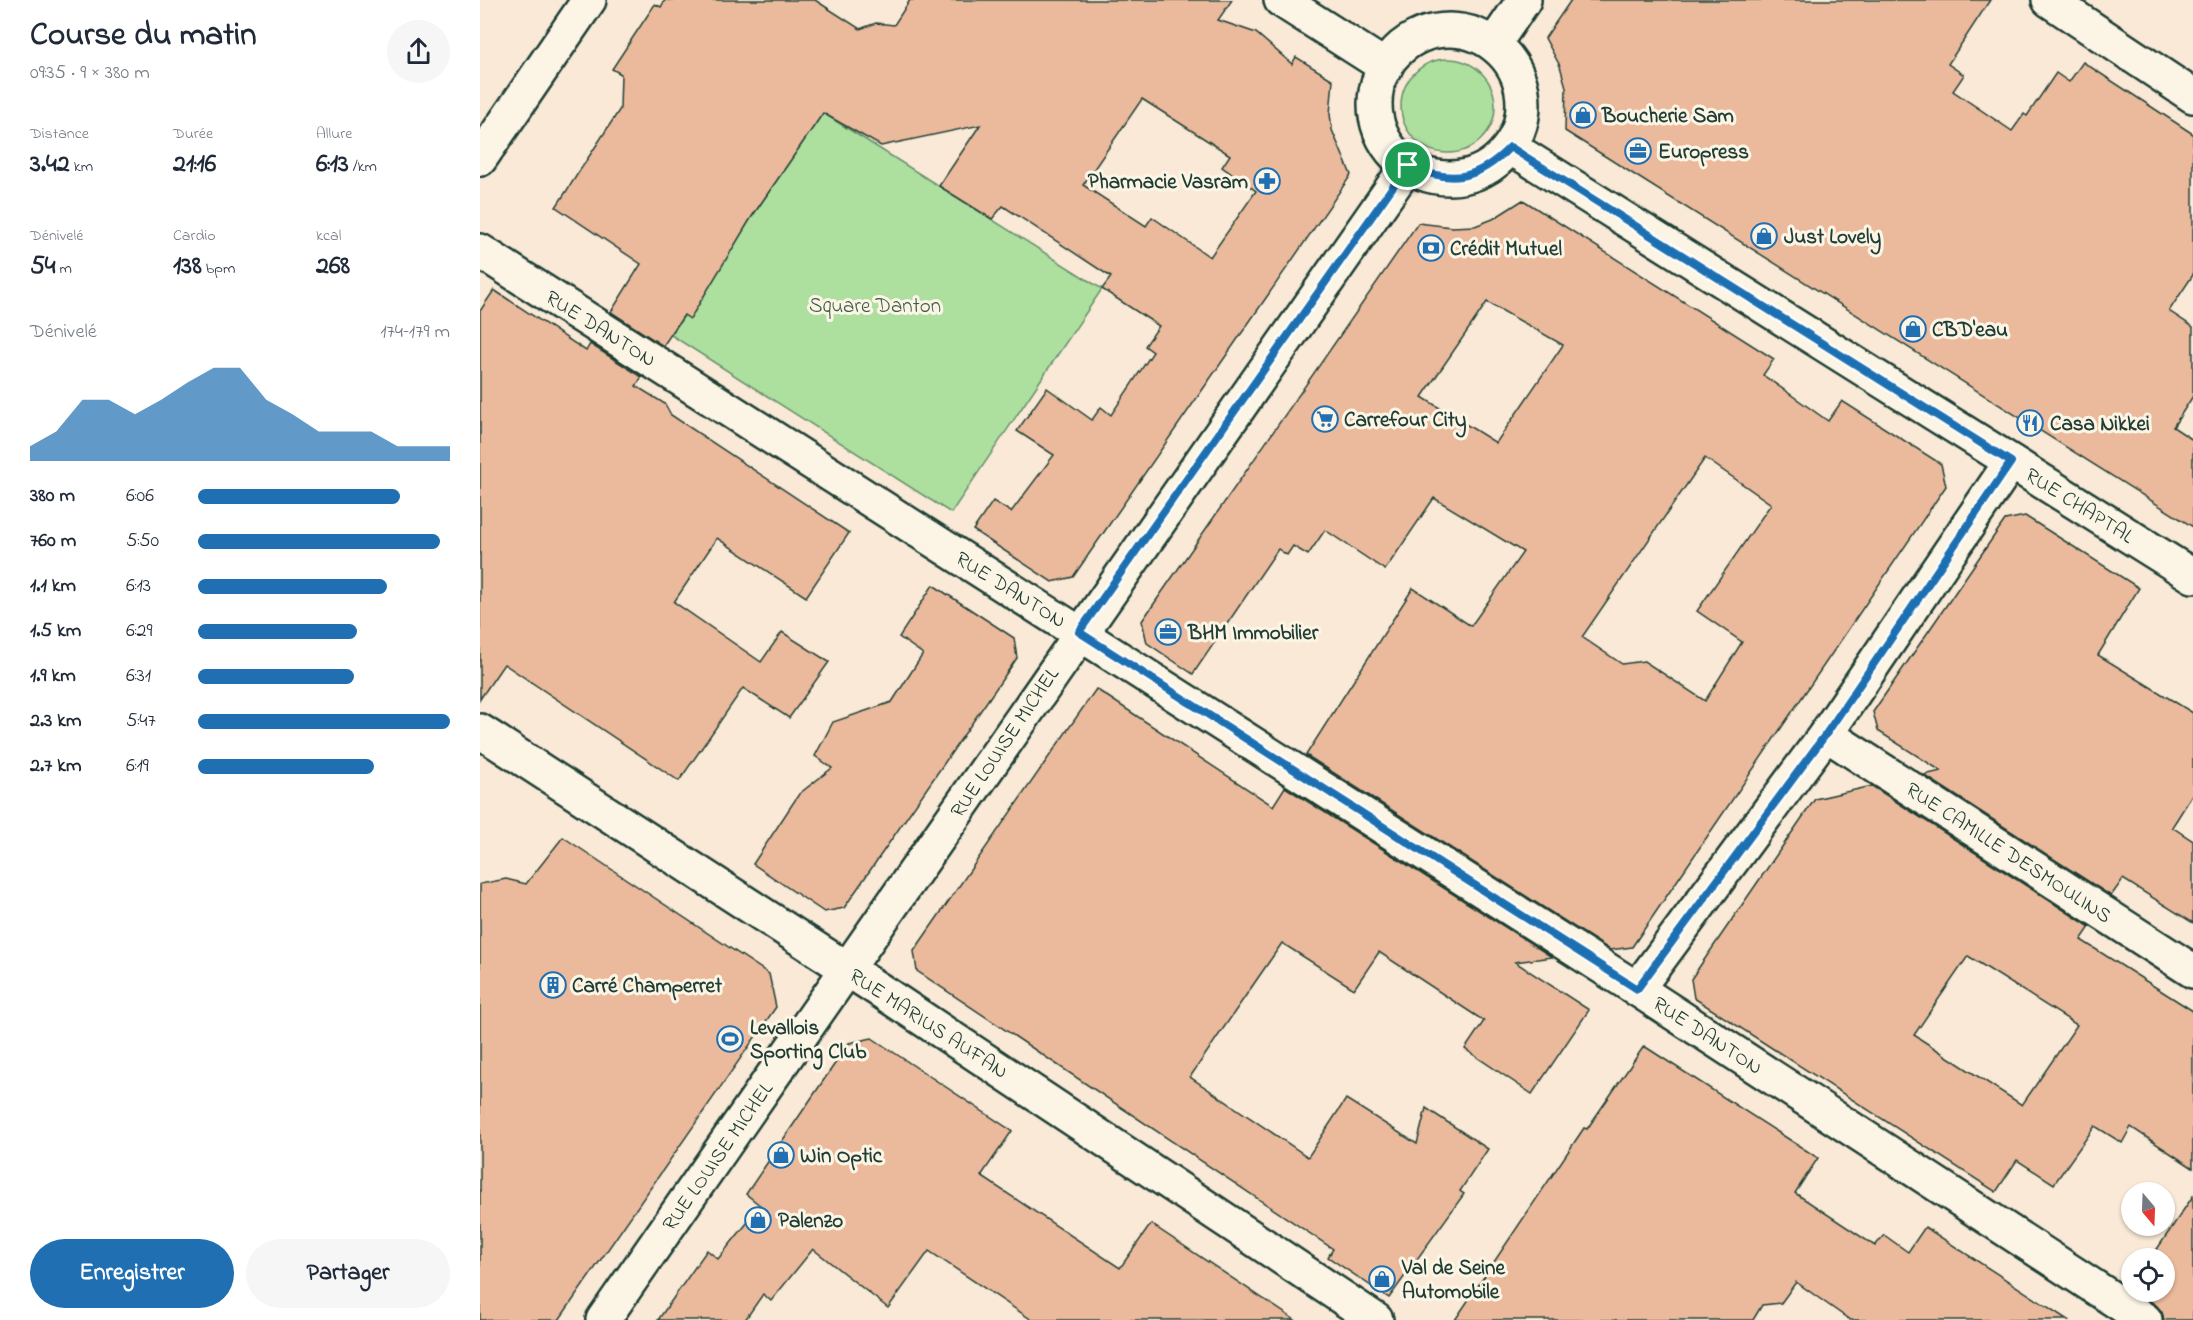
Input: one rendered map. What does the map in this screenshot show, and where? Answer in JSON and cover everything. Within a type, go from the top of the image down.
[{"type":"street","points":[[480,159],[589,0]]},
{"type":"street","points":[[1281,0],[1386,66]]},
{"type":"street","points":[[1494,44],[1524,0]]},
{"type":"street","points":[[2049,0],[2193,96]]},
{"type":"street","points":[[1449,30],[1470,33],[1494,44],[1509,59],[1520,79],[1523,109],[1519,131],[1510,147],[1496,161],[1479,172],[1461,177],[1441,178],[1408,165],[1390,149],[1375,108],[1377,87],[1386,66],[1410,40],[1428,33],[1449,30]]},
{"type":"street","name":"RUE CHAPTAL","points":[[1510,147],[2193,576]]},
{"type":"street","name":"RUE LOUISE MICHEL","points":[[603,1320],[1079,632],[1408,165]]},
{"type":"street","name":"RUE DANTON","points":[[480,251],[1637,989],[2145,1320]]},
{"type":"street","points":[[1637,989],[1826,734],[2011,462]]},
{"type":"street","name":"RUE MARIUS AUFAN","points":[[480,731],[847,969],[1376,1320]]},
{"type":"street","name":"RUE CAMILLE DESMOULINS","points":[[1826,734],[2193,971]]},
{"type":"green space","points":[[1448,59],[1466,63],[1481,73],[1491,88],[1495,106],[1491,124],[1481,139],[1466,149],[1448,153],[1430,149],[1415,139],[1405,124],[1401,106],[1405,88],[1415,73],[1430,63]]},
{"type":"green space","name":"Square Danton","points":[[823,113],[1102,289],[951,513],[671,335]]},
{"type":"building","points":[[665,0],[815,0],[860,29],[876,23],[894,25],[910,0],[1232,0],[1218,20],[1256,33],[1292,64],[1296,57],[1333,80],[1330,114],[1332,130],[1351,175],[1073,577],[1052,582],[973,530],[993,501],[1011,512],[1054,455],[1017,431],[1047,388],[1092,420],[1101,407],[1111,415],[1153,352],[1145,346],[1159,326],[1102,289],[1111,277],[1003,206],[992,219],[939,186],[980,125],[881,146],[823,113],[751,218],[690,319],[684,315],[663,346],[611,312],[641,264],[556,207],[620,109],[621,74],[612,69],[655,4],[661,7]],"holes":[[[1142,99],[1230,155],[1222,167],[1256,191],[1210,257],[1152,217],[1146,226],[1083,185]]]},
{"type":"building","points":[[1571,0],[1990,0],[1948,64],[1964,75],[1953,91],[2012,131],[2024,114],[2027,116],[2056,73],[2069,82],[2083,62],[2193,134],[2193,275],[2169,311],[2193,327],[2193,396],[2173,427],[2193,440],[2193,527],[1565,131],[1566,87],[1560,66],[1545,38]]},
{"type":"building","points":[[1523,200],[1774,359],[1763,375],[1828,421],[1842,401],[1941,464],[1946,486],[1632,947],[1610,950],[1306,755],[1413,588],[1471,626],[1523,552],[1434,498],[1385,570],[1325,530],[1308,555],[1293,546],[1287,555],[1278,549],[1193,674],[1147,643],[1142,621],[1418,223],[1452,227],[1475,226],[1493,219]],"holes":[[[1487,302],[1563,345],[1496,443],[1422,397]],[[1705,458],[1771,504],[1697,611],[1742,642],[1705,701],[1644,661],[1622,664],[1582,637]]]},
{"type":"building","points":[[494,290],[586,351],[590,344],[642,377],[636,386],[665,404],[671,415],[849,533],[806,597],[717,538],[674,602],[761,662],[782,632],[829,662],[789,718],[743,688],[679,781],[504,664],[480,699],[480,311]]},
{"type":"building","points":[[2025,516],[2139,588],[2098,655],[2193,713],[2193,794],[2172,827],[2193,841],[2193,923],[2123,879],[2111,896],[1924,775],[1941,771],[1878,731],[1873,712],[2005,520]]},
{"type":"building","points":[[933,585],[1014,638],[1017,658],[844,908],[824,912],[753,864],[799,794],[832,768],[815,756],[833,722],[892,702],[923,654],[899,637]]},
{"type":"building","points":[[1096,689],[1273,806],[1285,787],[1552,957],[1515,962],[1589,1010],[1532,1094],[1465,1049],[1484,1021],[1379,952],[1354,989],[1282,943],[1190,1077],[1308,1157],[1346,1099],[1417,1144],[1426,1108],[1488,1149],[1460,1191],[1464,1194],[1389,1298],[1328,1257],[1333,1249],[917,971],[914,951]]},
{"type":"building","points":[[1872,786],[2090,927],[2081,940],[2193,1011],[2193,1168],[2131,1127],[2122,1143],[2095,1126],[2054,1184],[2017,1160],[1996,1192],[1694,998],[1691,979],[1815,799]],"holes":[[[1968,956],[2077,1025],[2022,1105],[1914,1035]]]},
{"type":"building","points":[[563,837],[769,974],[776,1007],[559,1320],[480,1320],[480,884],[506,879],[526,884]]},
{"type":"building","points":[[872,1038],[1012,1131],[981,1176],[1120,1268],[1151,1224],[1295,1320],[1032,1320],[929,1251],[888,1308],[813,1249],[771,1301],[763,1294],[745,1320],[658,1320],[707,1250],[718,1259],[761,1206],[746,1194],[849,1043]]},
{"type":"building","points":[[1644,1046],[1818,1158],[1795,1193],[1875,1246],[1884,1235],[1908,1252],[1925,1227],[2068,1320],[1850,1320],[1796,1282],[1781,1303],[1762,1305],[1753,1320],[1455,1320],[1584,1128],[1587,1129]]},
{"type":"building","points":[[2193,1196],[2193,1320],[2164,1320],[2162,1312],[2151,1302],[2175,1302],[2175,1248],[2158,1248],[2166,1236],[2175,1236],[2175,1223]]},
{"type":"place","name":"Boucherie Sam","points":[[1583,115]]},
{"type":"place","name":"Europress","points":[[1638,151]]},
{"type":"place","name":"Pharmacie Vasram","points":[[1267,181]]},
{"type":"place","name":"Just Lovely","points":[[1764,236]]},
{"type":"place","name":"Crédit Mutuel","points":[[1431,248]]},
{"type":"place","name":"CBD'eau","points":[[1913,329]]},
{"type":"place","name":"Carrefour City","points":[[1325,419]]},
{"type":"place","name":"Casa Nikkei","points":[[2030,423]]},
{"type":"place","name":"BHM Immobilier","points":[[1168,632]]},
{"type":"place","name":"Carré Champerret","points":[[553,985]]},
{"type":"place","name":"Levallois Sporting Club","points":[[730,1039]]},
{"type":"place","name":"Win Optic","points":[[781,1155]]},
{"type":"place","name":"Palenzo","points":[[758,1220]]},
{"type":"place","name":"Val de Seine Automobile","points":[[1382,1279]]},
{"type":"route","points":[[1510,147],[2011,462],[1826,734],[1637,989],[1079,632],[1408,165],[1441,178],[1461,177],[1479,172],[1496,161],[1510,147]]}]
